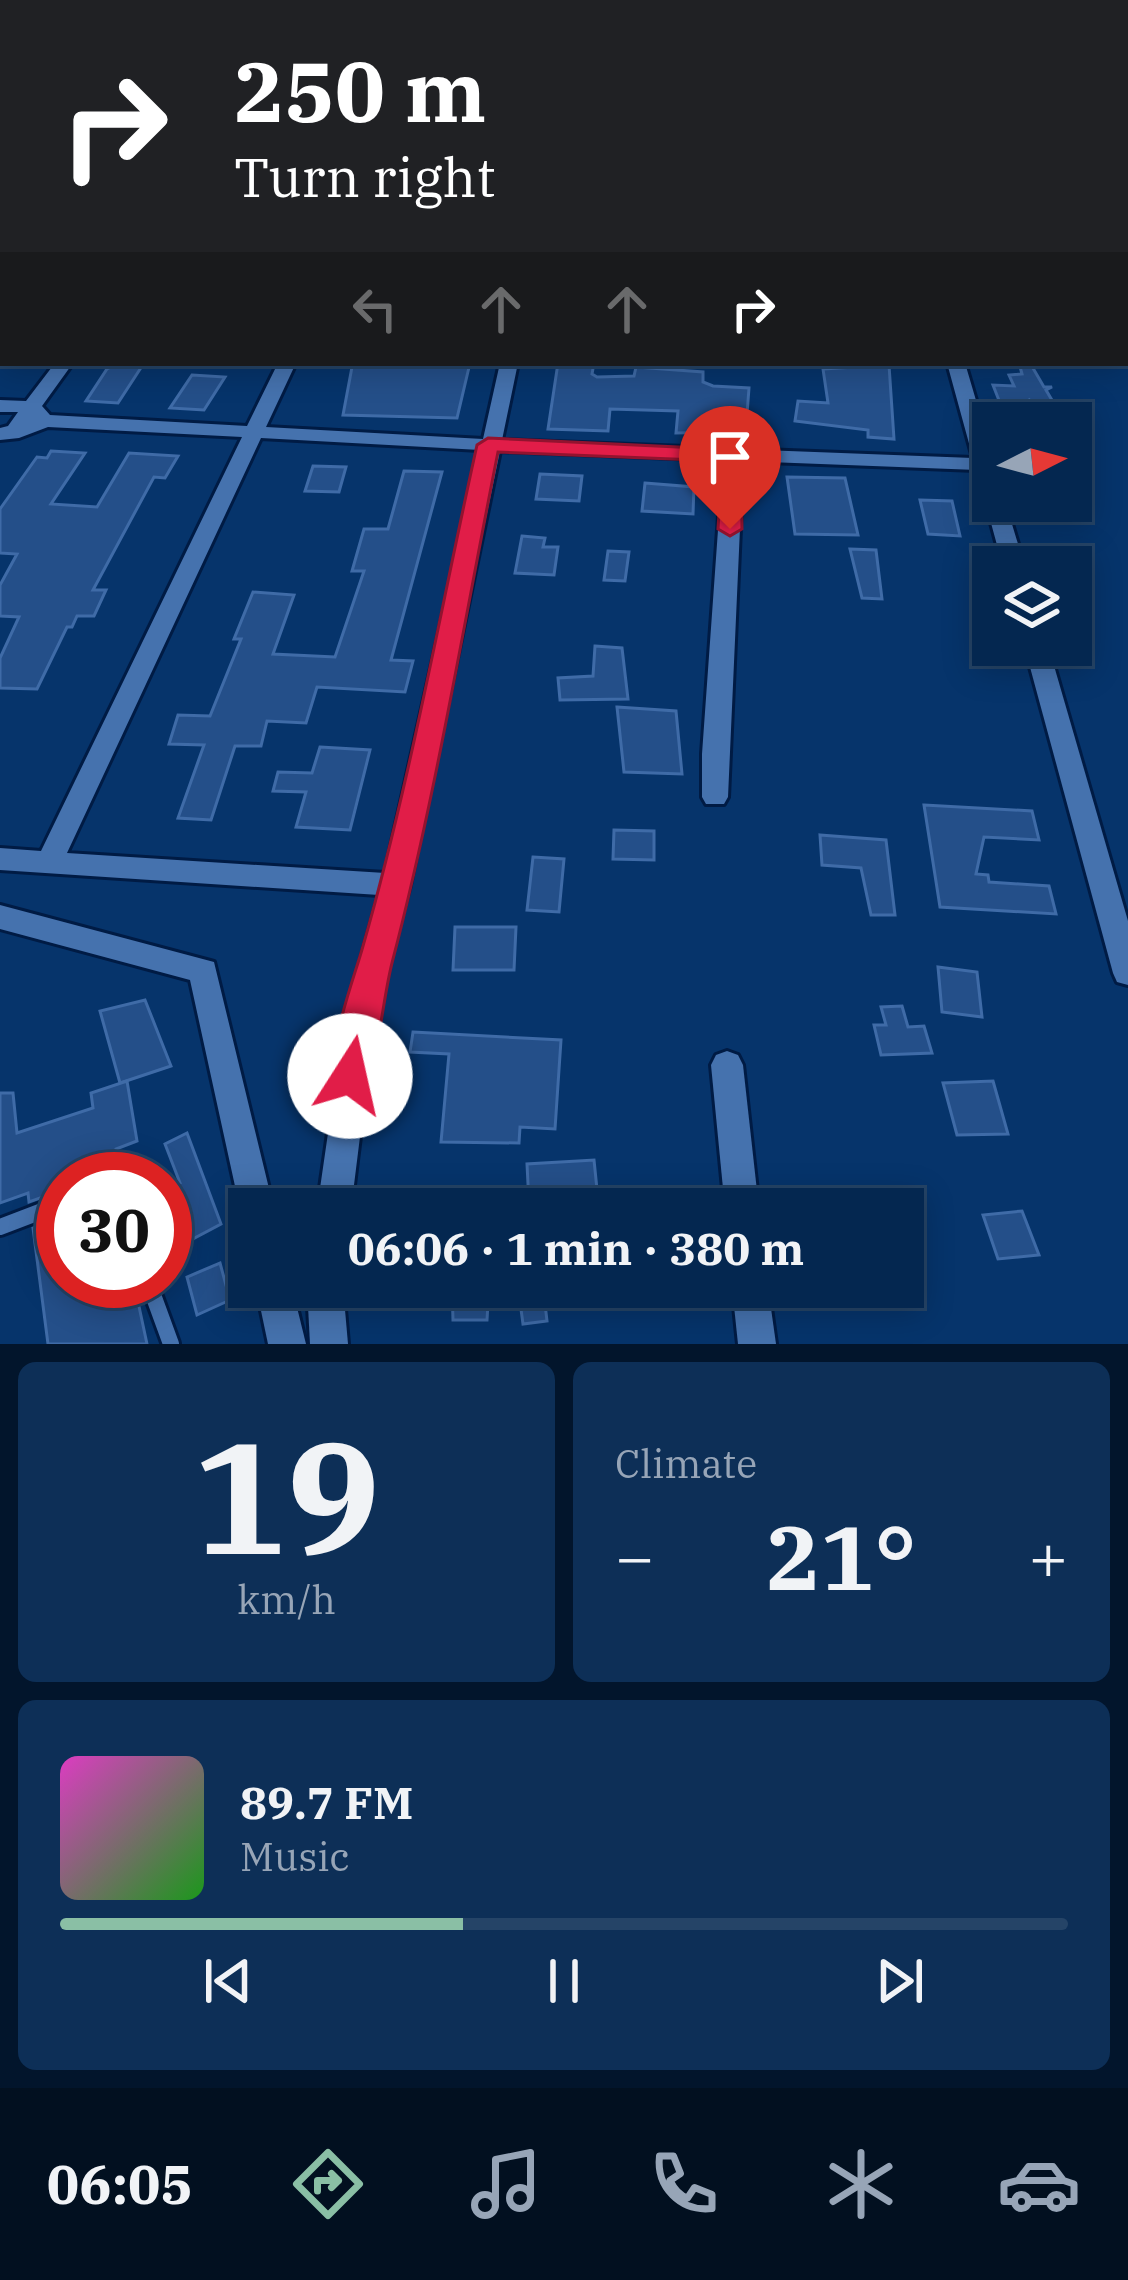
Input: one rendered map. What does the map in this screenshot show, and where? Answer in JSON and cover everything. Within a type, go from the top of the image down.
[{"type":"street","points":[[4,440],[39,414],[63,366]]},
{"type":"street","points":[[50,862],[286,366]]},
{"type":"street","points":[[337,1188],[361,1016],[396,886],[508,366]]},
{"type":"street","points":[[957,366],[972,419]]},
{"type":"street","points":[[0,406],[39,414],[254,433],[972,463]]},
{"type":"street","points":[[715,797],[714,712],[734,454]]},
{"type":"street","points":[[1042,666],[1128,973]]},
{"type":"street","points":[[0,859],[396,886]]},
{"type":"street","points":[[0,917],[203,970],[252,1188]]},
{"type":"street","points":[[727,1065],[740,1188]]},
{"type":"street","points":[[279,1308],[287,1344]]},
{"type":"street","points":[[326,1308],[328,1344]]},
{"type":"street","points":[[753,1308],[757,1344]]},
{"type":"lane","points":[[0,1227],[36,1213]]},
{"type":"lane","points":[[158,1308],[171,1344]]},
{"type":"building","points":[[142,366],[118,403],[86,401],[107,369]]},
{"type":"building","points":[[469,366],[457,418],[343,415],[352,367]]},
{"type":"building","points":[[558,366],[593,366],[592,374],[597,377],[634,376],[636,367],[703,372],[703,382],[713,386],[749,388],[747,414],[731,414],[731,432],[676,433],[678,411],[610,409],[608,431],[548,429]]},
{"type":"building","points":[[889,366],[894,439],[868,437],[868,430],[795,421],[798,401],[828,403],[823,369]]},
{"type":"building","points":[[1020,366],[1032,366],[1044,387],[1052,387],[1046,390],[1053,402],[1000,402],[993,385],[1014,386],[1009,375],[1022,374]]},
{"type":"building","points":[[192,375],[225,377],[204,410],[170,408]]},
{"type":"building","points":[[51,451],[85,453],[51,504],[97,507],[129,453],[178,456],[165,478],[154,477],[93,590],[106,590],[94,616],[77,616],[72,627],[67,627],[37,689],[0,688],[0,658],[19,617],[0,616],[0,585],[17,554],[0,553],[0,509],[37,457],[47,458]]},
{"type":"building","points":[[313,466],[346,467],[339,492],[305,491]]},
{"type":"building","points":[[404,471],[442,472],[391,660],[413,661],[405,692],[317,687],[306,723],[267,721],[261,746],[235,746],[211,820],[178,818],[204,745],[169,744],[178,715],[210,716],[241,639],[234,639],[253,592],[294,595],[273,654],[335,657],[364,571],[352,571],[364,529],[388,529]]},
{"type":"building","points":[[540,474],[582,476],[579,501],[536,499]]},
{"type":"building","points":[[787,477],[845,478],[858,535],[795,534]]},
{"type":"building","points":[[645,483],[694,487],[693,514],[642,511]]},
{"type":"building","points":[[920,500],[952,501],[960,536],[928,534]]},
{"type":"building","points":[[522,536],[545,538],[543,547],[558,547],[554,575],[515,573]]},
{"type":"building","points":[[850,549],[876,550],[882,599],[862,598]]},
{"type":"building","points":[[608,551],[629,552],[625,581],[604,580]]},
{"type":"building","points":[[595,646],[622,648],[628,699],[560,700],[558,678],[593,676]]},
{"type":"building","points":[[617,707],[676,711],[682,774],[624,772]]},
{"type":"building","points":[[320,747],[370,750],[350,830],[296,827],[306,792],[273,791],[278,772],[312,773]]},
{"type":"building","points":[[924,805],[1032,811],[1039,840],[984,837],[976,874],[988,875],[989,882],[1049,886],[1056,914],[940,907]]},
{"type":"building","points":[[614,830],[654,831],[654,860],[613,859]]},
{"type":"building","points":[[820,835],[886,840],[895,915],[871,915],[861,868],[822,865]]},
{"type":"building","points":[[533,857],[564,859],[559,912],[527,910]]},
{"type":"building","points":[[455,927],[516,927],[514,970],[453,970]]},
{"type":"building","points":[[938,967],[977,972],[982,1017],[942,1012]]},
{"type":"building","points":[[145,1000],[171,1066],[120,1083],[100,1011]]},
{"type":"building","points":[[902,1006],[908,1027],[924,1026],[932,1053],[881,1055],[874,1025],[886,1025],[881,1007]]},
{"type":"building","points":[[413,1032],[561,1040],[555,1129],[520,1127],[519,1143],[441,1142],[449,1054],[410,1052]]},
{"type":"building","points":[[127,1081],[137,1141],[116,1152],[36,1152],[36,1200],[29,1202],[28,1193],[0,1203],[0,1093],[13,1093],[17,1133],[93,1108],[91,1093]]},
{"type":"building","points":[[993,1081],[1008,1134],[957,1135],[943,1083]]},
{"type":"building","points":[[187,1133],[221,1224],[192,1239],[192,1152],[168,1152],[165,1144]]},
{"type":"building","points":[[594,1160],[597,1188],[528,1188],[527,1164]]},
{"type":"building","points":[[1022,1211],[1039,1255],[998,1259],[983,1215]]},
{"type":"building","points":[[220,1263],[228,1301],[197,1315],[192,1275]]},
{"type":"building","points":[[43,1308],[139,1308],[147,1344],[48,1344]]},
{"type":"building","points":[[453,1308],[488,1308],[487,1320],[453,1320]]},
{"type":"building","points":[[521,1308],[545,1308],[547,1321],[523,1324]]},
{"type":"route","points":[[350,1076],[396,886],[488,445],[734,454],[730,529]]}]
